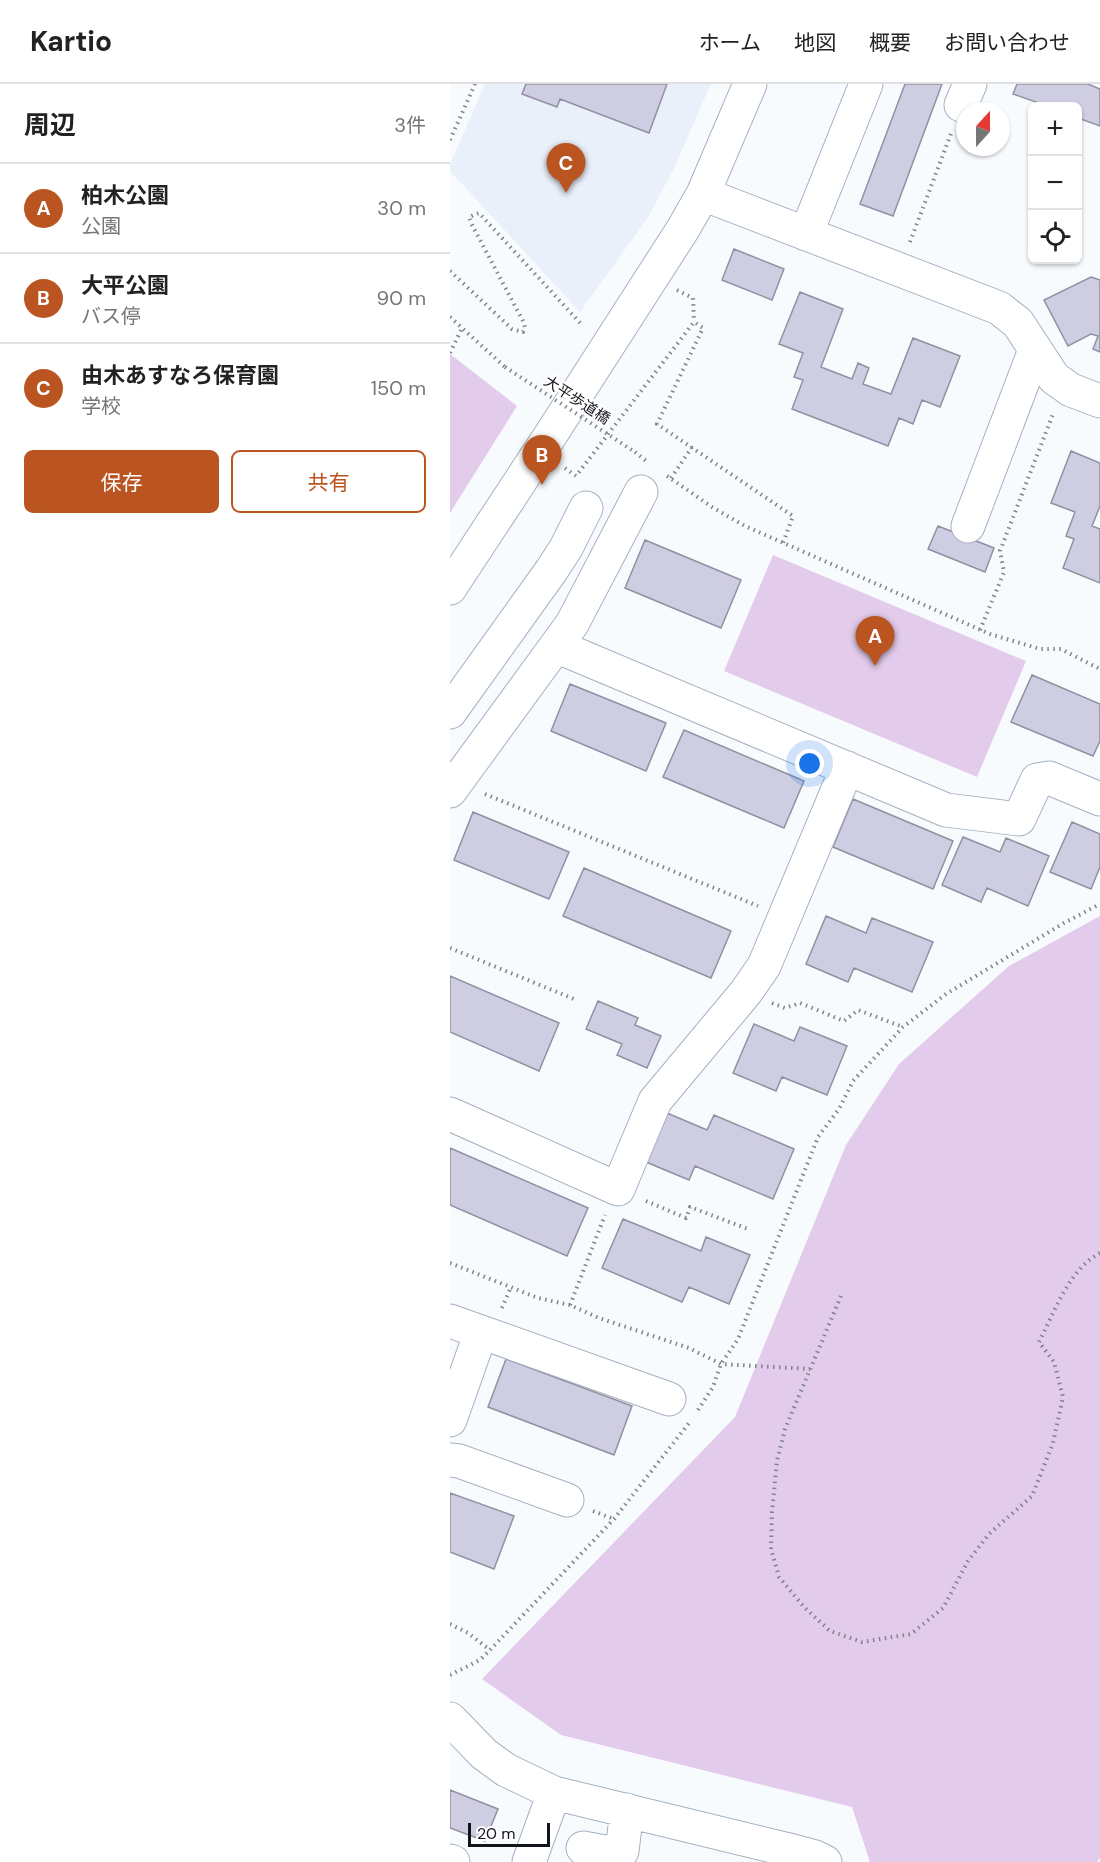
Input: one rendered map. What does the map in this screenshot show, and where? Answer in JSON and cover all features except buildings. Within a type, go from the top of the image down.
[{"type":"street","points":[[450,588],[548,439],[703,194],[750,84]]},
{"type":"street","points":[[806,234],[866,84]]},
{"type":"street","points":[[703,194],[999,308],[1018,323],[1030,363],[968,526]]},
{"type":"street","points":[[1030,363],[1071,390],[1100,401]]},
{"type":"street","points":[[453,787],[572,624],[652,476]]},
{"type":"street","points":[[450,712],[551,571],[566,548],[586,508]]},
{"type":"street","points":[[556,646],[946,810],[1019,819],[1037,780],[1048,778],[1100,799]]},
{"type":"street","points":[[450,1114],[618,1189],[655,1101],[746,992],[764,966],[847,768]]},
{"type":"street","points":[[450,1321],[686,1410]]},
{"type":"street","points":[[450,1420],[481,1332]]},
{"type":"street","points":[[450,1460],[459,1461],[567,1500]]},
{"type":"street","points":[[450,1719],[484,1754],[506,1770],[554,1793],[627,1810],[790,1856],[825,1862]]},
{"type":"street","points":[[529,1862],[554,1793]]},
{"type":"street","points":[[583,1848],[617,1854],[622,1851],[627,1810]]},
{"type":"path","points":[[450,140],[475,84]]},
{"type":"path","points":[[900,270],[965,94]]},
{"type":"path","points":[[450,271],[512,329],[523,332],[525,323],[471,223],[470,217],[478,213],[582,325]]},
{"type":"path","points":[[565,468],[576,476],[694,322],[693,298],[677,290]]},
{"type":"path","name":"大平歩道橋","points":[[450,317],[505,367],[635,453],[652,476],[671,478],[712,507],[745,526],[980,630],[1040,649],[1061,649],[1100,669]]},
{"type":"path","points":[[694,322],[703,328],[657,424],[793,516],[783,543]]},
{"type":"path","points":[[450,353],[462,328]]},
{"type":"path","points":[[980,630],[1004,572],[1000,551],[1055,408],[1036,392],[1030,363]]},
{"type":"path","points":[[671,478],[692,447]]},
{"type":"path","points":[[453,787],[785,917]]},
{"type":"path","points":[[450,1675],[480,1659],[490,1650],[614,1519],[686,1410],[713,1388],[721,1364],[738,1339],[818,1137],[838,1109],[853,1082],[903,1027],[946,994],[1100,904]]},
{"type":"path","points":[[450,948],[574,999]]},
{"type":"path","points":[[746,992],[785,1008],[800,1003],[844,1021],[858,1010],[903,1027]]},
{"type":"path","points":[[570,1305],[608,1207],[618,1189],[686,1218],[690,1207],[748,1229]]},
{"type":"path","points":[[841,1296],[785,1429],[777,1461],[771,1548],[779,1577],[804,1607],[830,1631],[862,1642],[911,1635],[943,1608],[968,1561],[989,1534],[1032,1496],[1053,1443],[1063,1396],[1054,1362],[1039,1342],[1068,1284],[1094,1256],[1100,1253]]},
{"type":"path","points":[[450,1263],[538,1298],[570,1305],[599,1318],[689,1348],[721,1364],[810,1369]]},
{"type":"path","points":[[450,1624],[468,1633],[490,1650]]},
{"type":"shaded area","points":[[485,84],[711,84],[674,168],[649,216],[580,312],[450,171],[450,164]]},
{"type":"shaded area","points":[[450,354],[517,406],[450,513]]},
{"type":"shaded area","points":[[773,555],[1026,661],[977,777],[724,671]]},
{"type":"shaded area","points":[[1100,916],[1100,1858],[1097,1862],[870,1862],[852,1807],[561,1735],[482,1679],[735,1417],[846,1145],[899,1064],[1009,966]]},
{"type":"place","name":"由木あすなろ保育園","points":[[566,193]]},
{"type":"place","name":"大平公園","points":[[542,485]]},
{"type":"place","name":"柏木公園","points":[[875,666]]}]
